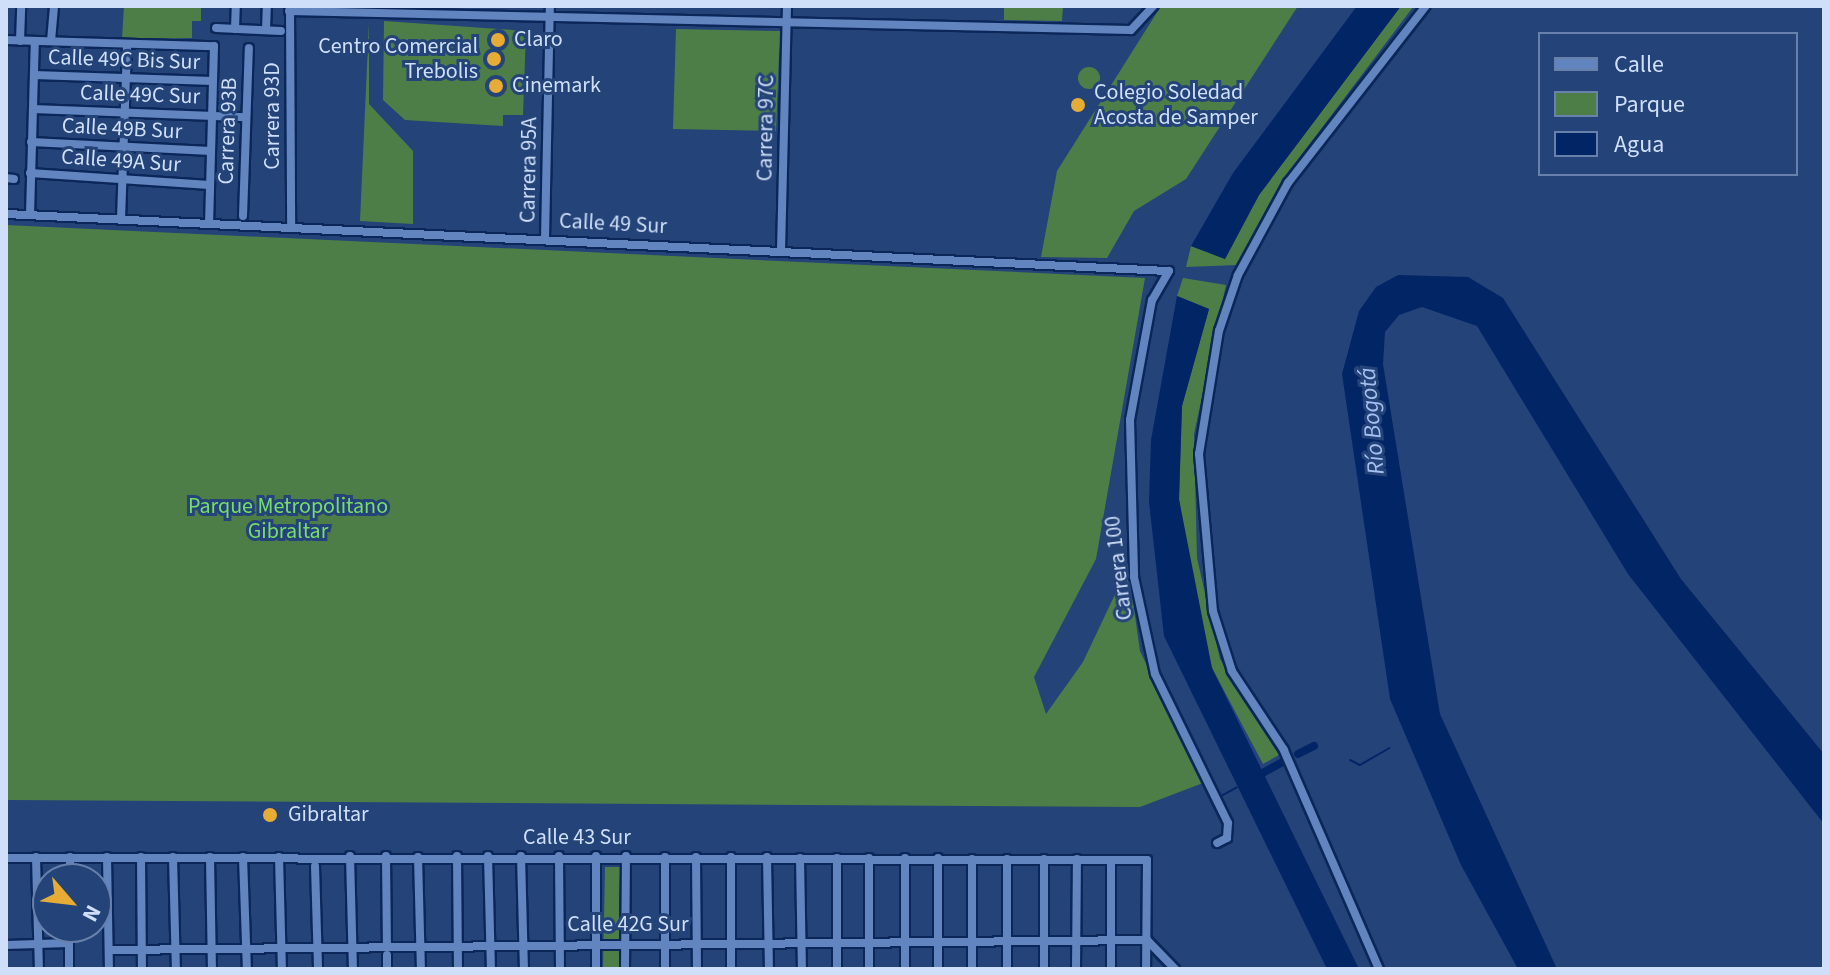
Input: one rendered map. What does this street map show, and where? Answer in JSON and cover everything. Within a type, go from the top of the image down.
[{"type":"street","points":[[20,41],[21,6]]},
{"type":"street","points":[[51,41],[54,6]]},
{"type":"street","points":[[235,29],[236,6]]},
{"type":"street","points":[[266,30],[267,6]]},
{"type":"street","points":[[537,6],[537,17]]},
{"type":"street","name":"Carrera 95A","points":[[545,238],[550,6]]},
{"type":"street","name":"Carrera 97C","points":[[781,251],[787,6]]},
{"type":"street","points":[[290,9],[1131,30],[1153,6]]},
{"type":"street","points":[[1379,969],[1284,750],[1232,671],[1213,611],[1199,454],[1219,331],[1238,275],[1288,183],[1426,6]]},
{"type":"street","name":"Carrera 93D","points":[[290,9],[291,226]]},
{"type":"street","points":[[216,28],[281,31]]},
{"type":"street","points":[[6,40],[214,46],[209,222]]},
{"type":"street","points":[[30,215],[35,41]]},
{"type":"street","points":[[121,219],[127,44]]},
{"type":"street","name":"Carrera 93B","points":[[243,216],[249,48]]},
{"type":"street","name":"Calle 49C Bis Sur","points":[[34,75],[213,81]]},
{"type":"street","name":"Calle 49C Sur","points":[[33,109],[246,117]]},
{"type":"street","name":"Calle 49B Sur","points":[[31,142],[211,151]]},
{"type":"street","name":"Calle 49A Sur","points":[[30,173],[210,185]]},
{"type":"street","name":"Calle 49 Sur","points":[[6,214],[545,238],[1169,271]]},
{"type":"street","name":"Carrera 100","points":[[1169,271],[1152,300],[1130,420],[1134,577],[1155,674],[1228,823],[1227,838],[1217,843]]},
{"type":"street","points":[[350,856],[353,969]]},
{"type":"street","points":[[386,856],[387,969]]},
{"type":"street","points":[[457,856],[458,969]]},
{"type":"street","points":[[488,856],[491,969]]},
{"type":"street","points":[[521,856],[524,969]]},
{"type":"street","points":[[559,856],[560,969]]},
{"type":"street","points":[[596,856],[596,969]]},
{"type":"street","points":[[625,969],[626,856]]},
{"type":"street","name":"Calle 43 Sur","points":[[6,858],[626,856],[1147,860],[1147,940]]},
{"type":"street","points":[[36,857],[39,969]]},
{"type":"street","points":[[70,857],[70,863]]},
{"type":"street","points":[[107,857],[109,969]]},
{"type":"street","points":[[141,857],[142,969]]},
{"type":"street","points":[[173,857],[176,969]]},
{"type":"street","points":[[210,857],[212,969]]},
{"type":"street","points":[[243,857],[247,969]]},
{"type":"street","points":[[279,857],[282,969]]},
{"type":"street","points":[[418,857],[421,969]]},
{"type":"street","points":[[665,857],[665,969]]},
{"type":"street","points":[[696,857],[697,969]]},
{"type":"street","points":[[731,857],[731,969]]},
{"type":"street","points":[[767,857],[769,969]]},
{"type":"street","points":[[800,858],[802,969]]},
{"type":"street","points":[[837,858],[837,969]]},
{"type":"street","points":[[869,858],[869,969]]},
{"type":"street","points":[[905,858],[905,969]]},
{"type":"street","points":[[938,858],[938,969]]},
{"type":"street","points":[[972,859],[972,969]]},
{"type":"street","points":[[1007,859],[1007,969]]},
{"type":"street","points":[[1044,859],[1044,969]]},
{"type":"street","points":[[1076,969],[1077,859]]},
{"type":"street","points":[[1111,860],[1111,969]]},
{"type":"street","points":[[315,866],[318,969]]},
{"type":"street","points":[[1146,969],[1147,940]]},
{"type":"street","points":[[1147,940],[1175,969]]},
{"type":"street","name":"Calle 42G Sur","points":[[109,950],[353,946],[387,950],[420,945],[560,943],[1147,940]]},
{"type":"street","points":[[6,945],[69,943],[69,969]]},
{"type":"green space","points":[[124,6],[201,6],[201,21],[192,21],[192,38],[122,39]]},
{"type":"green space","points":[[1004,6],[1063,6],[1062,21],[1004,20]]},
{"type":"green space","points":[[1161,6],[1298,6],[1186,179],[1134,211],[1107,258],[1041,257],[1057,171]]},
{"type":"green space","points":[[1401,6],[1413,7],[1284,178],[1237,265],[1186,267],[1191,246],[1225,259],[1259,195]]},
{"type":"green space","points":[[384,21],[526,31],[523,115],[503,115],[503,126],[405,120],[383,100]]},
{"type":"green space","points":[[369,22],[369,104],[413,151],[413,224],[360,221]]},
{"type":"green space","points":[[676,29],[780,31],[776,131],[673,129]]},
{"type":"green space","points":[[1085,67],[1093,67],[1100,78],[1093,89],[1085,89],[1078,82],[1078,74]]},
{"type":"green space","name":"Parque Metropolitano Gibraltar","points":[[6,225],[1145,278],[1096,559],[1034,677],[1046,714],[1083,662],[1128,567],[1140,651],[1203,783],[1140,807],[6,800]]},
{"type":"green space","points":[[1183,278],[1226,285],[1194,434],[1197,558],[1220,659],[1279,755],[1263,764],[1212,668],[1192,590],[1179,499],[1182,406],[1209,309],[1177,296]]},
{"type":"green space","points":[[605,867],[621,867],[619,969],[603,969]]},
{"type":"water","points":[[1357,6],[1401,6],[1259,195],[1225,259],[1191,246],[1233,173]]},
{"type":"water","name":"Río Bogotá","points":[[1398,275],[1468,277],[1503,298],[1681,579],[1824,754],[1824,824],[1628,574],[1477,326],[1422,307],[1399,315],[1385,332],[1383,364],[1440,714],[1557,969],[1518,969],[1461,865],[1390,699],[1342,374],[1359,311],[1376,287]]},
{"type":"water","points":[[1177,296],[1209,309],[1182,406],[1179,499],[1212,668],[1359,969],[1327,969],[1164,636],[1149,502],[1151,440]]},
{"type":"waterway","points":[[1298,754],[1314,746]]},
{"type":"waterway","points":[[1350,760],[1360,765],[1390,748]]},
{"type":"waterway","points":[[1259,775],[1282,762]]},
{"type":"waterway","points":[[1221,796],[1237,787]]},
{"type":"place","name":"Claro","points":[[498,40]]},
{"type":"place","name":"Centro Comercial Trebolis","points":[[494,59]]},
{"type":"place","name":"Cinemark","points":[[496,86]]},
{"type":"place","name":"Colegio Soledad Acosta de Samper","points":[[1078,105]]},
{"type":"place","name":"Gibraltar","points":[[270,815]]}]
